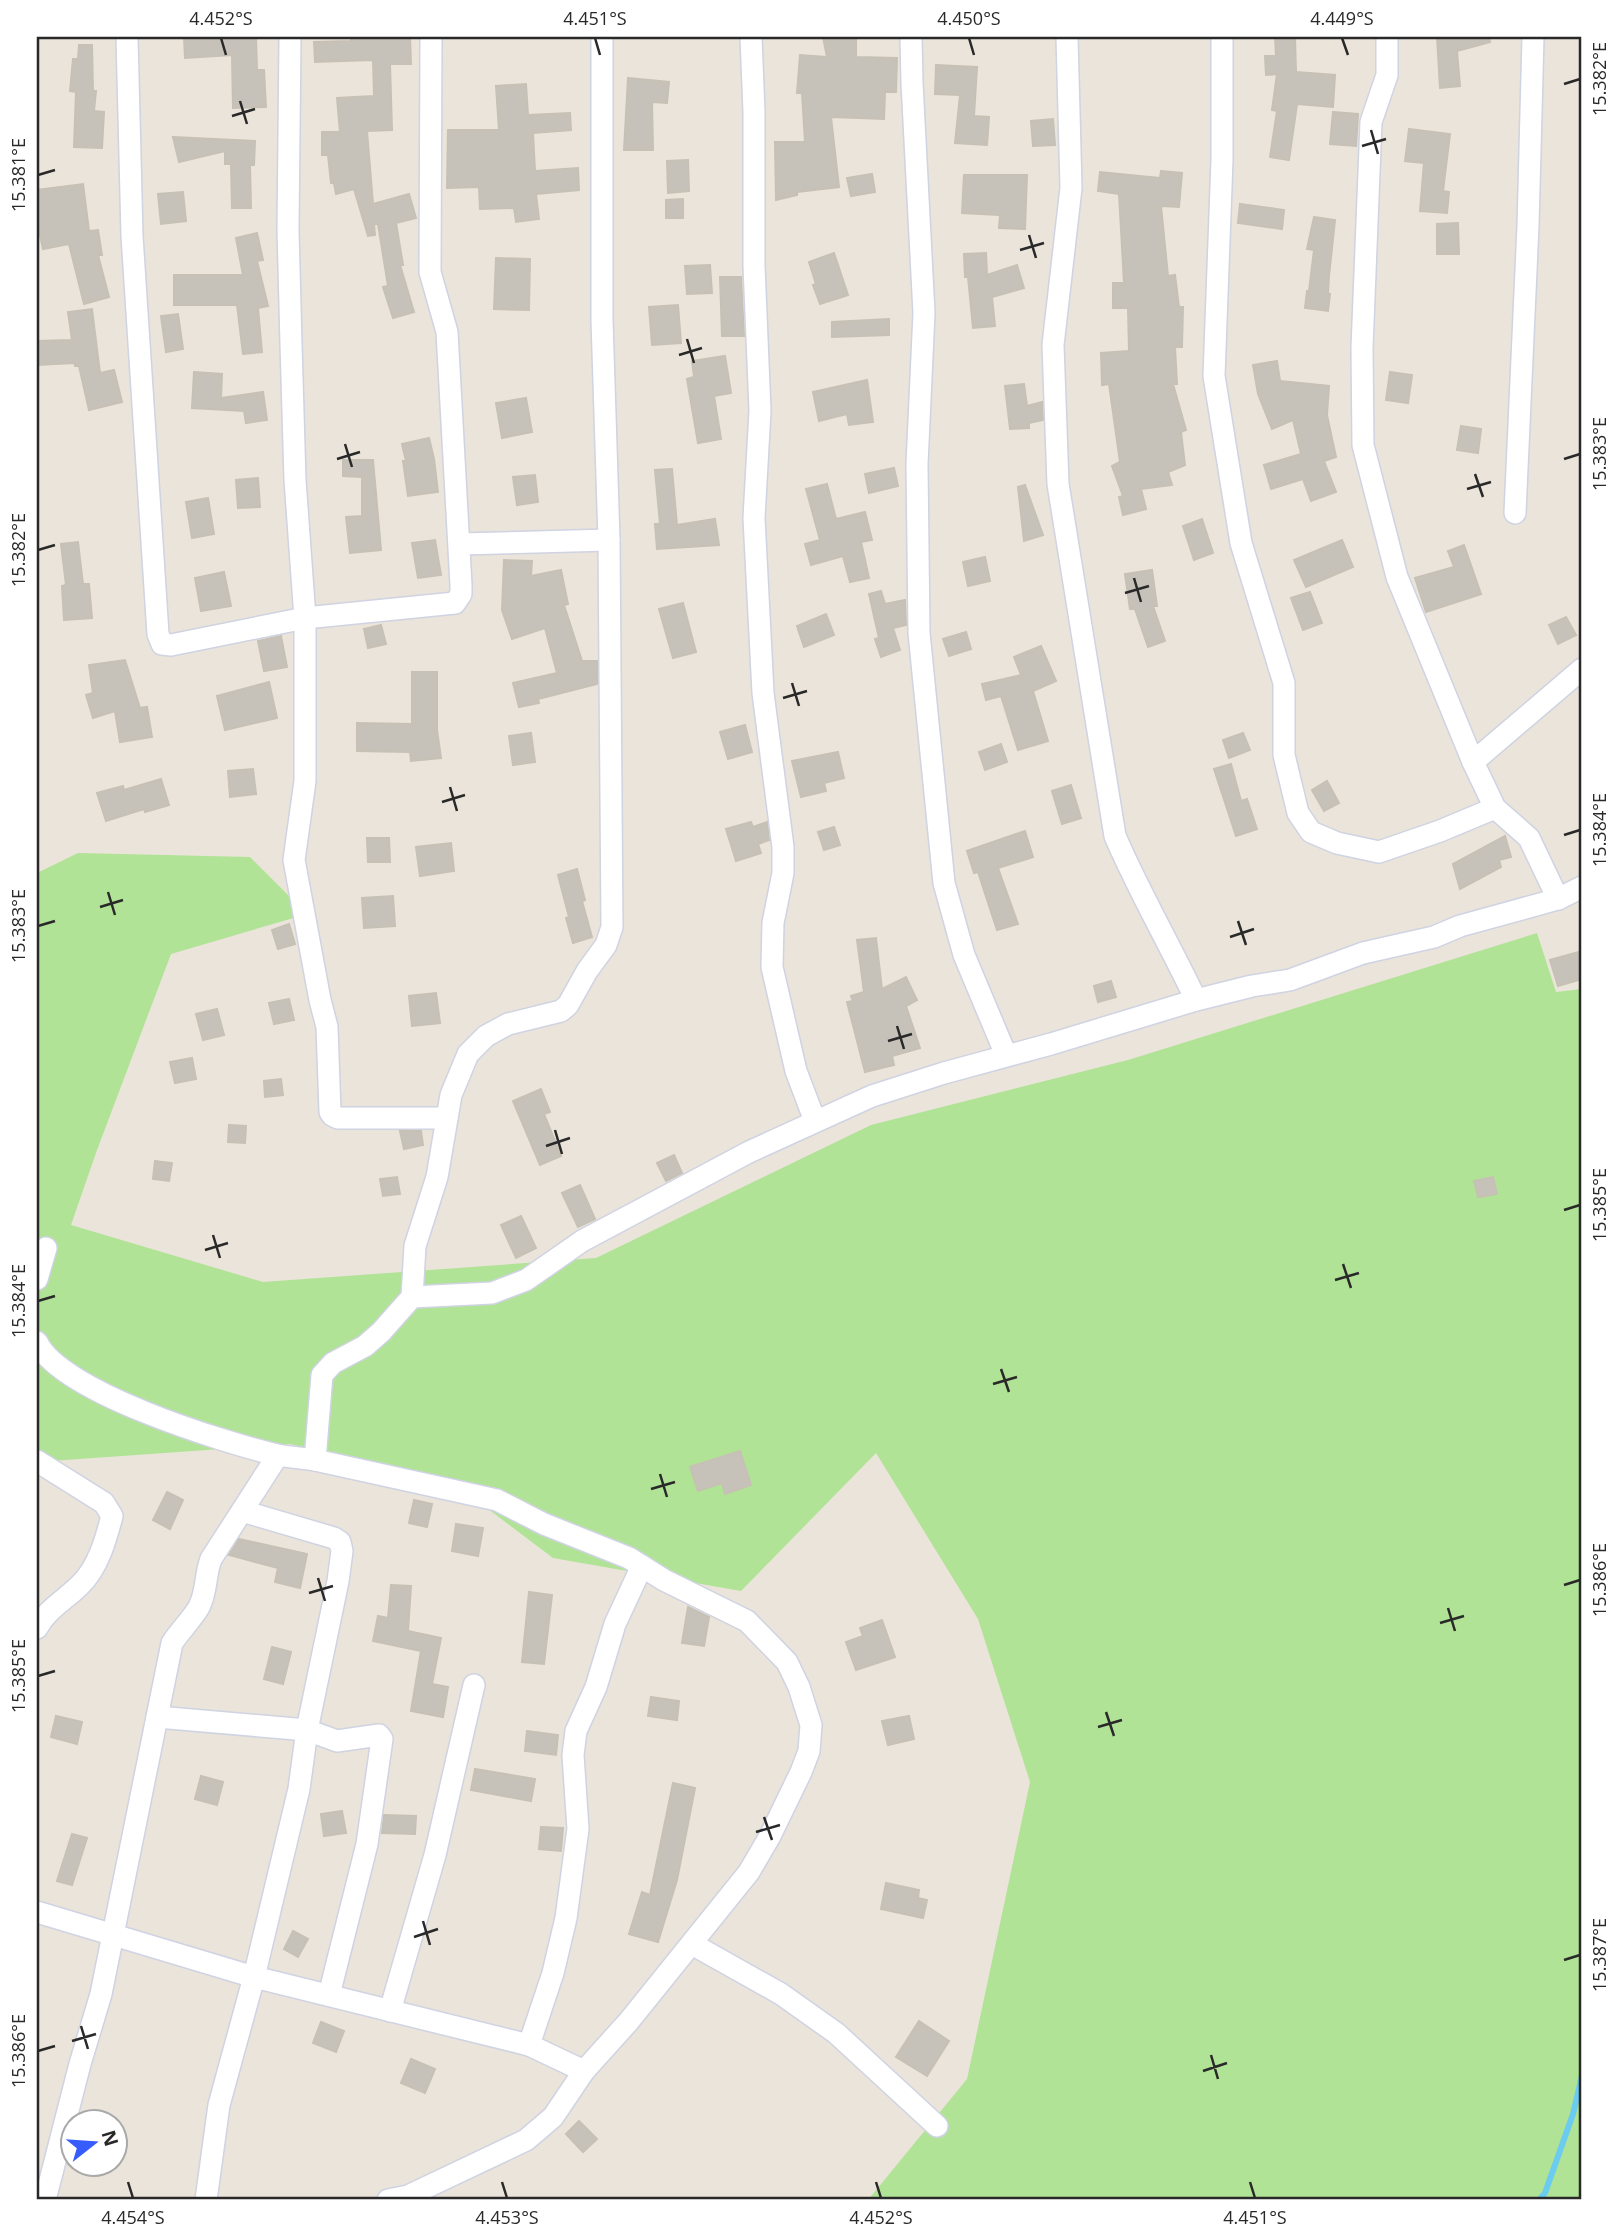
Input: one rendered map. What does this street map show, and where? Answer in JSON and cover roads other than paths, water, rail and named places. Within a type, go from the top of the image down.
[{"type":"street","points":[[127,37],[132,236],[158,634],[162,644],[172,645],[305,618],[455,603],[461,594],[447,332],[430,272],[431,37]]},
{"type":"street","points":[[290,37],[290,332],[295,480],[305,618],[305,780],[294,860],[327,1027],[332,1115],[338,1118],[447,1118]]},
{"type":"street","points":[[315,1460],[322,1375],[332,1363],[365,1346],[412,1297],[415,1246],[435,1186],[451,1095],[468,1054],[486,1036],[508,1024],[561,1011],[569,1005],[586,971],[606,945],[612,927],[609,540],[601,320],[602,37]]},
{"type":"street","points":[[751,37],[754,266],[760,411],[754,518],[763,693],[783,847],[783,873],[773,923],[772,967],[796,1070],[815,1121]]},
{"type":"street","points":[[911,37],[924,313],[917,464],[919,633],[944,883],[964,955],[1006,1055]]},
{"type":"street","points":[[1067,37],[1071,188],[1053,345],[1058,484],[1076,610],[1115,836],[1138,888],[1196,1000]]},
{"type":"street","points":[[1222,37],[1222,160],[1214,376],[1241,543],[1284,683],[1284,755],[1298,813],[1311,832],[1337,843],[1379,852],[1495,808]]},
{"type":"street","points":[[1387,37],[1387,75],[1371,122],[1362,348],[1363,445],[1397,577],[1473,762],[1495,808],[1529,838],[1558,899]]},
{"type":"street","points":[[1515,513],[1528,226],[1533,37]]},
{"type":"street","points":[[460,544],[609,540]]},
{"type":"street","points":[[1473,762],[1582,669]]},
{"type":"street","points":[[412,1297],[492,1293],[526,1280],[582,1241],[749,1152],[872,1096],[1196,1000],[1290,980],[1363,953],[1434,937],[1460,926],[1558,899],[1582,887]]},
{"type":"street","points":[[37,1279],[46,1248]]},
{"type":"street","points":[[37,1346],[62,1370],[134,1408],[278,1455],[315,1460],[497,1500],[544,1524],[629,1558],[747,1621],[787,1662],[799,1687],[811,1725],[809,1751],[769,1836],[748,1872],[692,1944],[584,2071],[553,2117],[526,2140],[408,2196],[388,2200]]},
{"type":"street","points":[[46,2200],[80,2064],[101,1994],[172,1643],[198,1609],[211,1559],[278,1455]]},
{"type":"street","points":[[37,1461],[104,1503],[112,1516],[104,1546],[82,1583],[43,1617],[37,1628]]},
{"type":"street","points":[[206,2200],[219,2105],[254,1977],[299,1790],[306,1730],[342,1551],[340,1542],[334,1538],[242,1511]]},
{"type":"street","points":[[529,2045],[553,1973],[568,1906],[578,1829],[573,1755],[576,1731],[596,1687],[615,1624],[642,1566]]},
{"type":"street","points":[[390,2011],[435,1855],[474,1685]]},
{"type":"street","points":[[158,1717],[306,1730],[337,1741],[354,1740],[374,1734],[382,1739],[367,1844],[329,1995]]},
{"type":"street","points":[[37,1912],[254,1977],[529,2045],[584,2071]]},
{"type":"street","points":[[692,1944],[781,1994],[836,2034],[937,2126]]},
{"type":"waterway","points":[[1539,2200],[1545,2193],[1573,2114],[1582,2076]]}]
